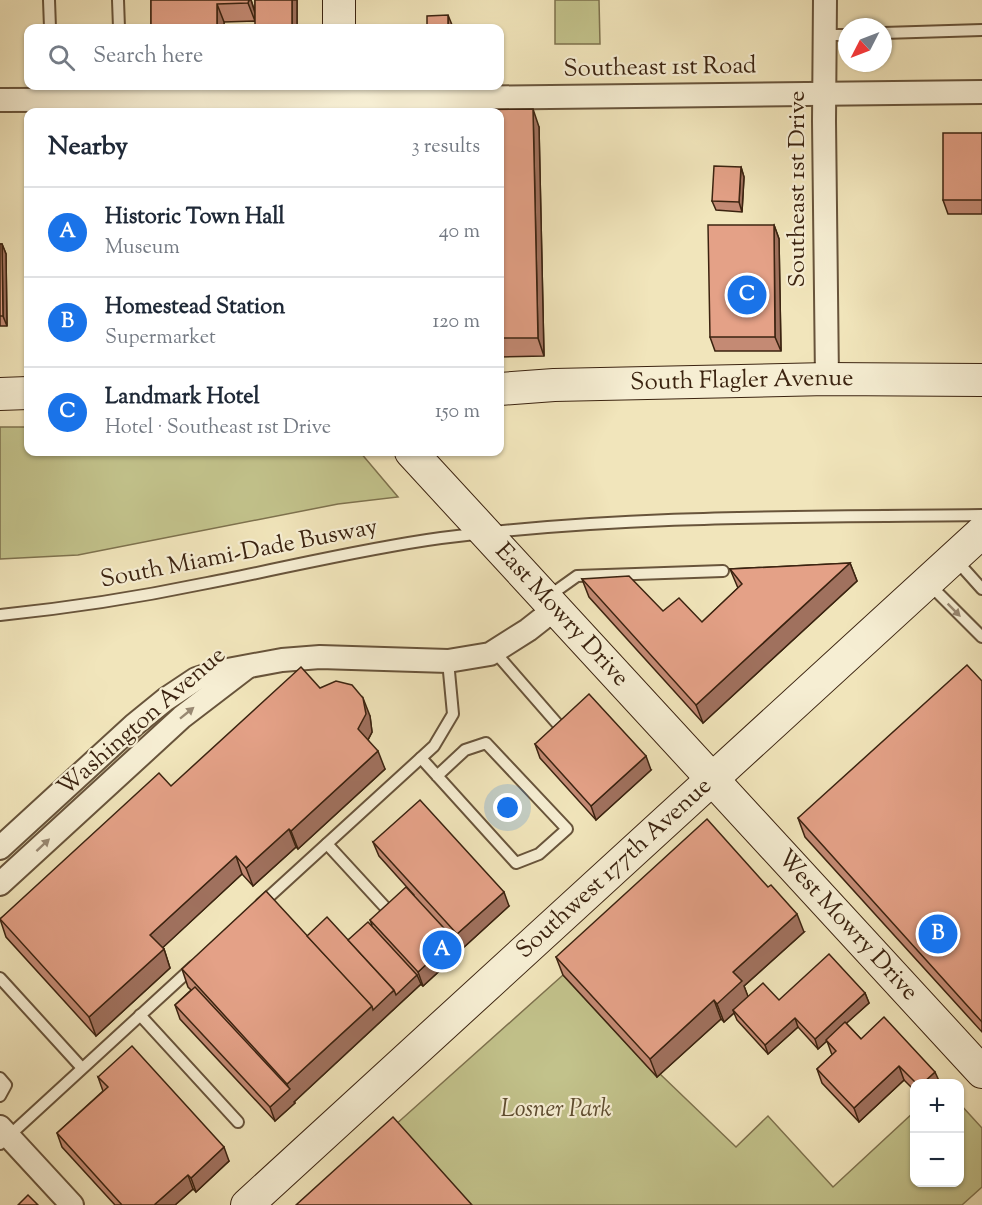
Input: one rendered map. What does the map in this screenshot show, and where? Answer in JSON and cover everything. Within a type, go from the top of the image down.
[{"type":"street","points":[[339,0],[339,24]]},
{"type":"street","name":"Southeast 1st Drive","points":[[825,0],[836,35],[824,92],[827,379]]},
{"type":"street","name":"Southeast 1st Road","points":[[0,100],[46,100],[120,93],[339,99],[982,92]]},
{"type":"street","name":"South Flagler Avenue","points":[[504,389],[554,385],[827,379],[982,380]]},
{"type":"street","points":[[0,394],[24,393]]},
{"type":"street","name":"East Mowry Drive","points":[[415,456],[712,779]]},
{"type":"street","name":"Southwest 177th Avenue","points":[[247,1205],[982,532]]},
{"type":"street","points":[[249,666],[282,660],[320,657],[448,661],[490,654],[528,630],[551,603]]},
{"type":"street","name":"Washington Avenue","points":[[0,848],[134,725],[166,699],[196,679],[249,666]]},
{"type":"street","name":"Washington Avenue","points":[[0,884],[182,717],[249,666]]},
{"type":"street","name":"West Mowry Drive","points":[[712,779],[982,1072]]},
{"type":"street","points":[[3,1136],[72,1205]]},
{"type":"lane","points":[[49,0],[50,24]]},
{"type":"lane","points":[[118,0],[119,24]]},
{"type":"lane","points":[[892,33],[982,30]]},
{"type":"lane","name":"South Miami-Dade Busway","points":[[0,615],[164,591],[334,557],[485,532],[666,519],[982,515]]},
{"type":"lane","points":[[954,557],[982,589]]},
{"type":"lane","points":[[551,603],[577,576],[723,571]]},
{"type":"lane","points":[[926,582],[982,637]]},
{"type":"lane","points":[[494,651],[561,728]]},
{"type":"lane","points":[[250,914],[434,746],[453,714],[448,661]]},
{"type":"lane","points":[[421,758],[437,776],[516,863],[538,854],[567,829],[486,743],[465,750],[437,776]]},
{"type":"lane","points":[[327,844],[384,906]]},
{"type":"lane","points":[[3,1136],[200,961]]},
{"type":"lane","points":[[0,978],[82,1068]]},
{"type":"lane","points":[[140,1015],[238,1122]]},
{"type":"lane","points":[[0,1078],[6,1085],[0,1096]]},
{"type":"green space","points":[[555,0],[599,0],[600,44],[555,44]]},
{"type":"green space","points":[[0,427],[24,427],[24,456],[363,456],[398,497],[338,504],[78,555],[0,559]]},
{"type":"green space","name":"Losner Park","points":[[563,975],[657,1077],[660,1074],[736,1147],[768,1116],[833,1187],[910,1116],[910,1187],[964,1187],[964,1108],[982,1128],[982,1187],[962,1205],[465,1205],[394,1126]]},
{"type":"building","points":[[151,0],[249,0],[248,3],[217,4],[217,24],[151,24]]},
{"type":"building","points":[[255,0],[292,0],[292,24],[255,24]]},
{"type":"building","points":[[448,15],[448,24],[427,24],[427,16]]},
{"type":"building","points":[[504,109],[533,109],[538,338],[504,338]]},
{"type":"building","points":[[943,133],[982,133],[982,200],[943,200]]},
{"type":"building","points":[[714,166],[741,167],[739,202],[712,201]]},
{"type":"building","points":[[708,225],[774,225],[775,337],[710,337]]},
{"type":"building","points":[[0,244],[2,244],[3,316],[0,316]]},
{"type":"building","points":[[850,563],[696,705],[582,579],[629,576],[663,611],[679,598],[702,622],[742,584],[730,569]]},
{"type":"building","points":[[967,665],[982,681],[982,1022],[798,818]]},
{"type":"building","points":[[301,667],[320,688],[336,681],[352,685],[363,698],[366,714],[358,729],[378,751],[291,831],[289,829],[246,868],[236,856],[150,935],[164,949],[89,1017],[0,919],[159,773],[171,786]]},
{"type":"building","points":[[589,694],[646,756],[591,806],[535,744]]},
{"type":"building","points":[[420,800],[504,892],[457,934],[373,842]]},
{"type":"building","points":[[707,819],[768,887],[771,885],[797,914],[733,972],[742,981],[717,1004],[714,1000],[650,1059],[556,957]]},
{"type":"building","points":[[406,887],[454,939],[418,972],[370,920]]},
{"type":"building","points":[[266,891],[372,1006],[287,1084],[182,969]]},
{"type":"building","points":[[327,917],[394,990],[373,1010],[372,1006],[307,936]]},
{"type":"building","points":[[368,922],[417,975],[396,995],[348,940]]},
{"type":"building","points":[[829,954],[865,993],[815,1039],[795,1018],[765,1045],[733,1010],[763,983],[779,1000]]},
{"type":"building","points":[[195,987],[290,1089],[270,1107],[175,1005]]},
{"type":"building","points":[[884,1017],[935,1072],[927,1079],[912,1079],[899,1066],[854,1108],[817,1069],[836,1051],[826,1040],[845,1022],[861,1039]]},
{"type":"building","points":[[132,1046],[224,1147],[191,1178],[188,1175],[154,1205],[122,1205],[57,1133],[108,1087],[98,1077]]},
{"type":"building","points":[[393,1117],[472,1205],[296,1205]]},
{"type":"building","points":[[28,1195],[38,1205],[18,1205]]},
{"type":"place","name":"Landmark Hotel","points":[[747,295]]},
{"type":"place","name":"Homestead Station","points":[[938,934]]},
{"type":"place","name":"Historic Town Hall","points":[[442,950]]}]
